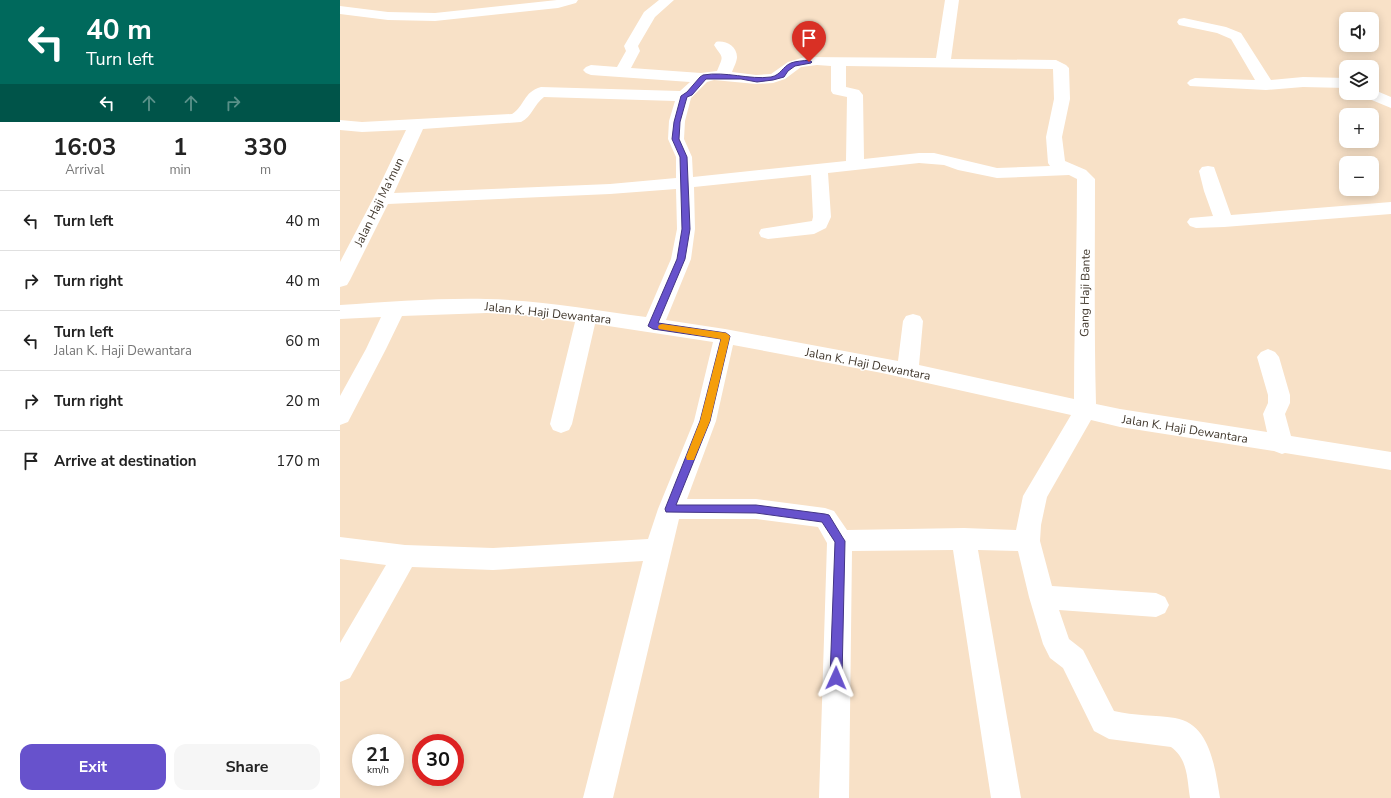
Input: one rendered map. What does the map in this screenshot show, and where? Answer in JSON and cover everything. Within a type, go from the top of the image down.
[{"type":"street","points":[[340,10],[368,7],[415,18],[475,7],[558,4],[571,0]]},
{"type":"street","points":[[621,73],[633,51],[631,46],[649,16],[667,0]]},
{"type":"street","points":[[943,64],[952,0]]},
{"type":"street","points":[[1184,22],[1221,30],[1236,36],[1266,85]]},
{"type":"street","points":[[721,45],[729,52],[730,58],[723,76]]},
{"type":"street","points":[[591,70],[702,78],[710,76],[723,76],[757,80],[782,75],[786,69],[801,62],[1056,65],[1061,68],[1062,99],[1054,137],[1057,162],[1076,173]]},
{"type":"street","points":[[839,62],[838,89],[839,91],[851,92],[855,95],[855,165]]},
{"type":"street","points":[[340,125],[362,127],[515,118],[522,116],[535,96],[541,92],[684,96],[689,93],[702,78]]},
{"type":"street","points":[[1195,83],[1266,85],[1303,82],[1339,83]]},
{"type":"street","points":[[653,326],[681,259],[686,229],[684,157],[676,139],[677,122],[684,96]]},
{"type":"street","points":[[1379,98],[1391,103]]},
{"type":"street","name":"Jalan Haji Ma'mun","points":[[340,280],[382,199],[417,123]]},
{"type":"street","points":[[382,199],[610,189],[934,158],[997,173],[1076,173]]},
{"type":"street","points":[[768,233],[814,228],[820,224],[822,217],[819,169]]},
{"type":"street","points":[[1208,171],[1213,191],[1224,221]]},
{"type":"street","name":"Gang Haji Bante","points":[[1076,173],[1086,179],[1086,274],[1084,307],[1085,412]]},
{"type":"street","points":[[1196,222],[1391,208]]},
{"type":"street","name":"Jalan K. Haji Dewantara","points":[[340,312],[395,308],[487,306],[523,308],[587,316],[726,336],[882,364],[1085,412],[1282,445],[1391,461]]},
{"type":"street","points":[[340,416],[376,349],[395,308]]},
{"type":"street","points":[[561,424],[587,316]]},
{"type":"street","points":[[908,371],[913,321]]},
{"type":"street","points":[[598,798],[658,549],[670,509],[705,421],[726,336]]},
{"type":"street","points":[[1268,357],[1279,395],[1279,403],[1274,414],[1282,445]]},
{"type":"street","points":[[1085,412],[1035,496],[1029,526],[1028,541],[1042,597],[1057,644],[1060,650],[1073,659],[1104,721],[1109,725],[1177,733],[1189,742],[1199,761],[1205,798]]},
{"type":"street","points":[[670,509],[756,509],[825,518],[840,541],[834,798]]},
{"type":"street","points":[[840,541],[964,538],[1028,541]]},
{"type":"street","points":[[964,538],[1006,798]]},
{"type":"street","points":[[340,548],[405,556],[493,559],[658,549]]},
{"type":"street","points":[[340,669],[405,556]]},
{"type":"street","points":[[1042,597],[1156,605]]},
{"type":"slow traffic","points":[[662,327],[726,336],[705,421],[690,457]]},
{"type":"route","points":[[809,62],[801,62],[793,65],[786,69],[782,75],[773,78],[757,80],[741,77],[705,77],[702,78],[689,93],[684,96],[677,122],[676,139],[684,157],[686,229],[681,259],[672,284],[653,326],[726,336],[705,421],[670,509],[756,509],[825,518],[840,541],[838,563],[836,678]]}]
